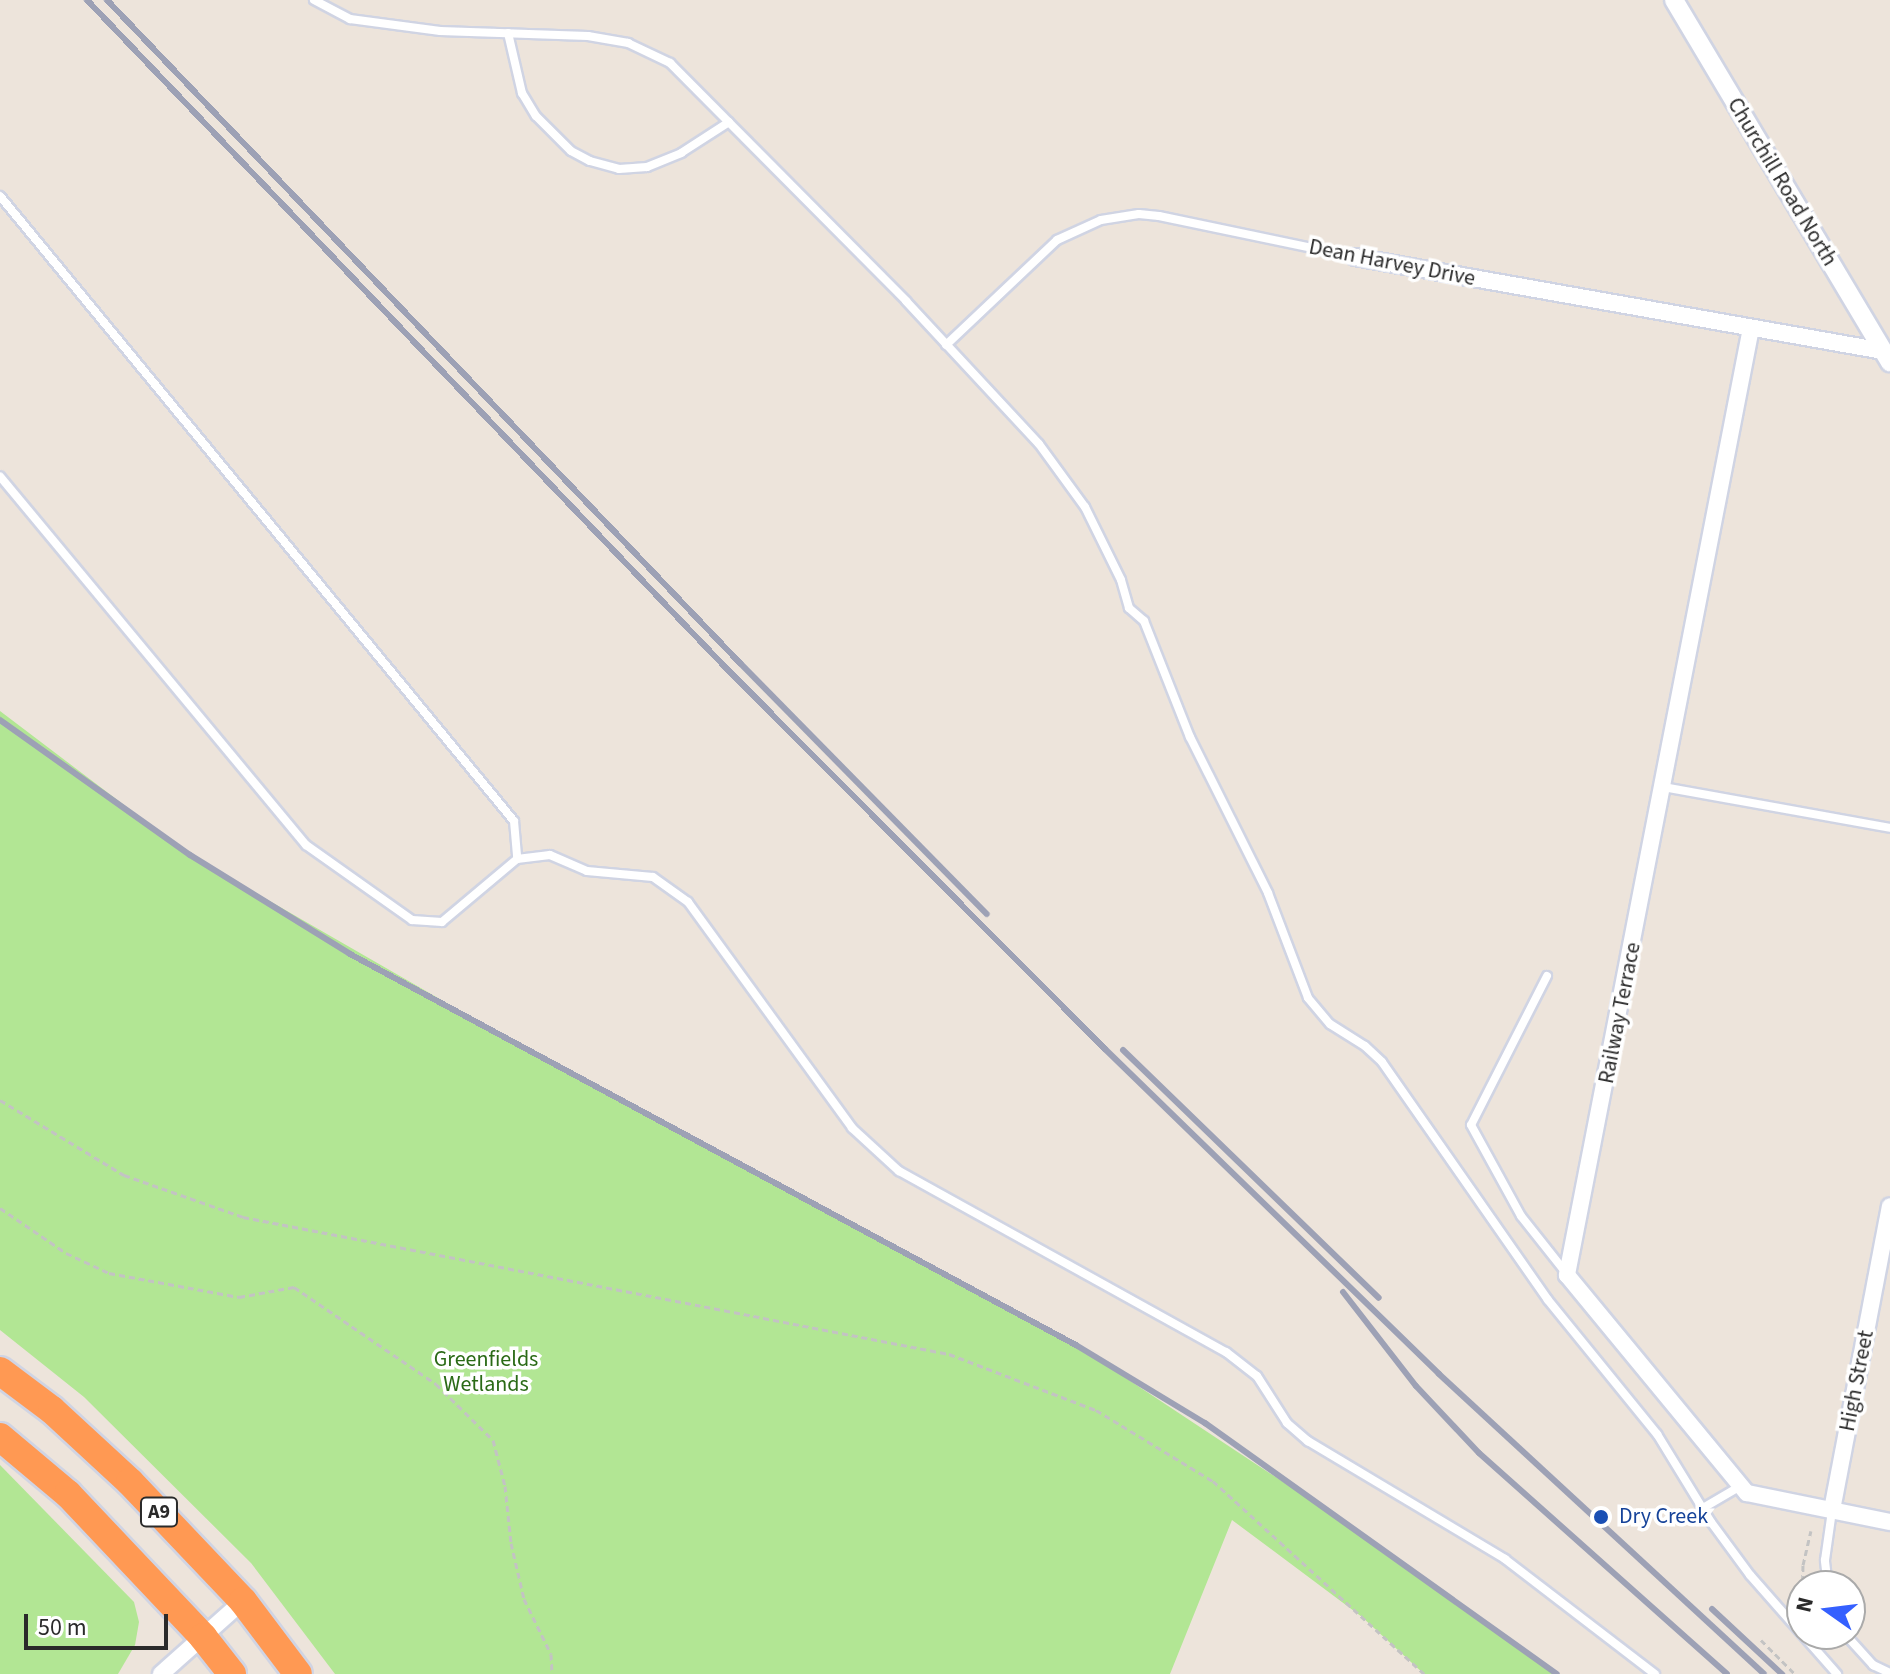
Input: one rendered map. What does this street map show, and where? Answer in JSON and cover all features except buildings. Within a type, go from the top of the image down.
[{"type":"highway","name":"A9","points":[[0,1371],[52,1410],[130,1482],[243,1601],[298,1674]]},
{"type":"highway","name":"A9","points":[[0,1437],[68,1494],[203,1637],[232,1674]]},
{"type":"street","name":"Churchill Road North","points":[[1674,0],[1886,357]]},
{"type":"street","name":"Dean Harvey Drive","points":[[1355,257],[1751,328],[1886,357]]},
{"type":"street","name":"Railway Terrace","points":[[1567,1275],[1751,328]]},
{"type":"street","name":"High Street","points":[[1832,1510],[1890,1206]]},
{"type":"street","points":[[1567,1275],[1739,1487],[1757,1497],[1890,1522]]},
{"type":"street","points":[[161,1674],[243,1601]]},
{"type":"lane","points":[[314,0],[350,19],[440,31],[588,36],[628,43],[670,63],[1039,444],[1085,507],[1121,580],[1129,608],[1144,621],[1190,737],[1268,893],[1308,998],[1330,1024],[1365,1046],[1382,1062],[1548,1300],[1657,1434],[1703,1508],[1759,1587],[1837,1674]]},
{"type":"lane","points":[[508,33],[522,93],[536,116],[571,151],[590,161],[619,169],[647,167],[681,153],[729,122]]},
{"type":"lane","points":[[0,196],[514,821],[517,859]]},
{"type":"lane","name":"Dean Harvey Drive","points":[[946,345],[1057,240],[1072,230],[1109,218],[1159,216],[1355,257]]},
{"type":"lane","points":[[0,477],[306,845],[412,920],[442,922],[517,859],[550,855],[587,871],[653,877],[688,902],[852,1128],[899,1171],[1226,1352],[1257,1376],[1287,1423],[1308,1441],[1505,1559],[1655,1674]]},
{"type":"lane","points":[[1663,787],[1890,828]]},
{"type":"lane","points":[[1547,976],[1471,1125],[1521,1216],[1567,1275]]},
{"type":"lane","points":[[1703,1508],[1739,1487]]},
{"type":"lane","points":[[1826,1570],[1832,1510]]},
{"type":"lane","points":[[1859,1650],[1873,1665],[1890,1673]]},
{"type":"path","points":[[0,1100],[124,1175],[243,1217],[949,1354],[1096,1410],[1213,1481],[1424,1674]]},
{"type":"path","points":[[0,1208],[66,1253],[109,1273],[239,1297],[294,1287],[436,1384],[493,1440],[505,1486],[511,1543],[524,1599],[551,1654],[552,1674]]},
{"type":"path","points":[[1803,1570],[1811,1531]]},
{"type":"path","points":[[1761,1640],[1795,1674]]},
{"type":"green space","name":"Greenfields Wetlands","points":[[0,711],[190,855],[544,1059],[1076,1345],[1395,1556],[1557,1674],[1424,1674],[1362,1617],[1232,1520],[1170,1674],[335,1674],[251,1563],[84,1397],[0,1330]]},
{"type":"green space","points":[[0,1465],[134,1602],[139,1622],[135,1645],[118,1674],[0,1674]]},
{"type":"railway","points":[[87,0],[729,671],[1105,1049],[1439,1374],[1764,1674]]},
{"type":"railway","points":[[107,0],[740,663],[987,914]]},
{"type":"railway","points":[[0,720],[190,855],[350,954],[1076,1345],[1205,1423],[1557,1674]]},
{"type":"railway","points":[[1123,1050],[1379,1298]]},
{"type":"railway","points":[[1343,1292],[1416,1386],[1479,1453],[1727,1674]]},
{"type":"railway","points":[[1712,1609],[1782,1674]]},
{"type":"place","name":"Dry Creek","points":[[1601,1517]]}]
